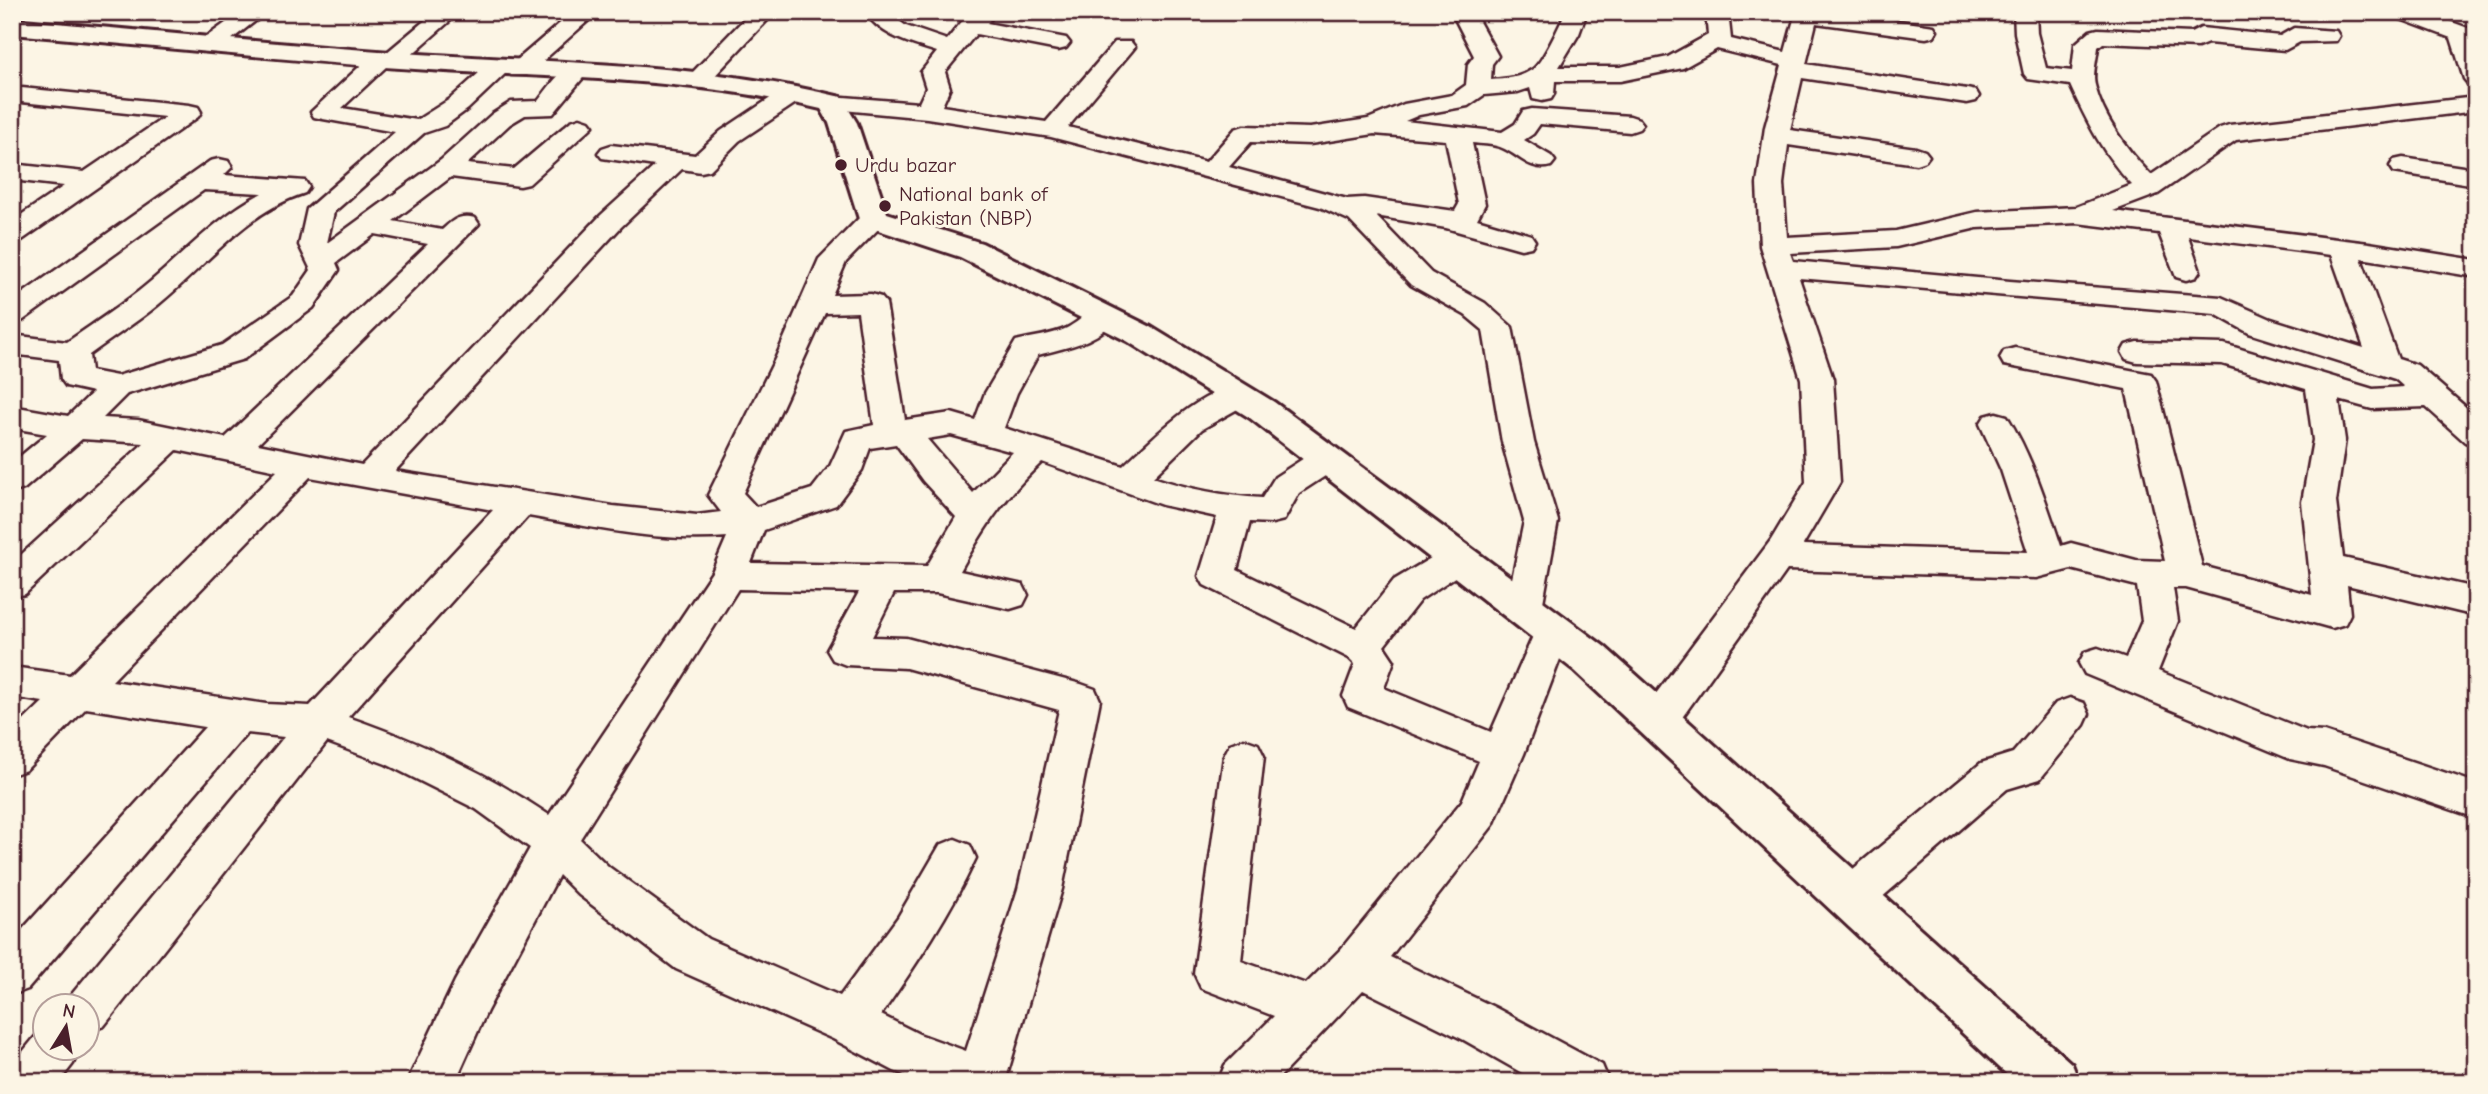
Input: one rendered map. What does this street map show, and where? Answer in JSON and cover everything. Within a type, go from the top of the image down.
[{"type":"main road","points":[[12,26],[387,60],[699,79],[831,103],[843,123],[874,219],[971,250],[1139,334],[1239,395],[1327,459],[1590,659],[2053,1082]]},
{"type":"street","points":[[210,45],[256,12]]},
{"type":"street","points":[[449,12],[323,112],[415,128],[425,127],[587,12]]},
{"type":"street","points":[[699,79],[764,12]]},
{"type":"street","points":[[876,12],[884,23],[909,35],[953,49]]},
{"type":"street","points":[[1553,12],[1552,24],[1572,21]]},
{"type":"street","points":[[1374,126],[1413,109],[1459,101],[1478,88],[1518,85],[1542,75],[1631,72],[1675,63],[1720,38],[1717,12]]},
{"type":"street","points":[[2025,12],[2026,33],[2036,74],[2082,79]]},
{"type":"street","points":[[2403,12],[2468,36],[2476,79]]},
{"type":"street","points":[[1466,13],[1486,56],[1480,64],[1478,88]]},
{"type":"street","points":[[1657,722],[1777,557],[1823,482],[1817,379],[1777,257],[1770,184],[1777,136],[1807,13],[1926,32]]},
{"type":"street","points":[[927,111],[938,88],[933,72],[977,19],[1058,43]]},
{"type":"street","points":[[1541,117],[1542,75],[1572,21]]},
{"type":"street","points":[[2149,188],[2126,164],[2102,129],[2082,79],[2087,44],[2098,36],[2197,40],[2201,35],[2285,43],[2294,36],[2328,36]]},
{"type":"street","points":[[1715,42],[1794,65],[1967,96]]},
{"type":"street","points":[[1052,130],[1123,47]]},
{"type":"street","points":[[321,261],[446,169],[501,119],[520,107],[544,109],[575,73]]},
{"type":"street","points":[[12,94],[189,112],[12,234]]},
{"type":"street","points":[[611,153],[701,164],[730,136],[793,94]]},
{"type":"street","points":[[831,103],[927,111],[1052,130],[1348,207],[1359,214],[1421,279],[1475,309],[1497,327],[1518,442],[1541,521],[1538,619],[1504,754],[1478,813],[1357,964],[1242,1082]]},
{"type":"street","points":[[2077,215],[2149,188],[2229,133],[2476,104]]},
{"type":"street","points":[[1506,140],[1524,129],[1532,116],[1630,124]]},
{"type":"street","points":[[446,169],[520,178],[580,126]]},
{"type":"street","points":[[1212,171],[1244,134],[1310,136],[1374,126],[1506,140],[1542,161]]},
{"type":"street","points":[[73,352],[77,379],[117,386],[146,380],[233,352],[303,302],[325,270],[313,245],[321,209],[415,128]]},
{"type":"street","points":[[1449,220],[1465,217],[1472,204],[1457,134]]},
{"type":"street","points":[[1777,136],[1916,156]]},
{"type":"street","points":[[369,478],[611,221],[675,162]]},
{"type":"street","points":[[2403,166],[2476,177]]},
{"type":"street","points":[[12,173],[89,181]]},
{"type":"street","points":[[12,315],[209,174],[337,196]]},
{"type":"street","points":[[12,344],[73,352],[150,297],[192,256],[244,214],[294,187]]},
{"type":"street","points":[[1348,207],[1364,206],[1449,220],[1521,241]]},
{"type":"street","points":[[1777,257],[1896,239],[1977,220],[2077,215],[2343,248],[2476,269]]},
{"type":"street","points":[[750,522],[725,495],[833,259],[874,219]]},
{"type":"street","points":[[232,450],[457,232],[370,225]]},
{"type":"street","points":[[2170,225],[2186,271]]},
{"type":"street","points":[[2343,248],[2385,366]]},
{"type":"street","points":[[1777,257],[2010,290],[2221,306],[2260,326],[2406,372],[2476,434]]},
{"type":"street","points":[[814,304],[871,303],[898,433],[974,515]]},
{"type":"street","points":[[986,434],[1001,393],[1027,348],[1077,335],[1102,316]]},
{"type":"street","points":[[2137,352],[2224,354],[2372,399],[2430,396]]},
{"type":"street","points":[[2015,358],[2140,381],[2169,574],[2160,621],[2136,678]]},
{"type":"street","points":[[1777,557],[2036,565],[2071,556],[2137,573],[2169,574],[2332,614],[2319,502],[2329,440],[2321,385]]},
{"type":"street","points":[[12,481],[75,428],[117,386]]},
{"type":"street","points":[[1129,480],[1191,421],[1239,395]]},
{"type":"street","points":[[12,417],[75,428],[138,431],[369,478],[612,518],[698,527],[750,522],[824,497],[845,470],[857,439],[951,424],[1037,448],[1174,497],[1237,509],[1272,511],[1287,485],[1327,459]]},
{"type":"street","points":[[1996,424],[2018,470],[2049,561]]},
{"type":"street","points":[[12,584],[171,438]]},
{"type":"street","points":[[937,580],[974,515],[1006,477],[1037,448]]},
{"type":"street","points":[[12,758],[303,464]]},
{"type":"street","points":[[102,993],[319,723],[520,503]]},
{"type":"street","points":[[1237,509],[1217,576],[1362,648],[1375,661],[1362,696],[1504,754]]},
{"type":"street","points":[[431,1082],[471,996],[555,842],[728,576],[750,522]]},
{"type":"street","points":[[1362,648],[1407,590],[1458,558]]},
{"type":"street","points":[[2327,567],[2476,602]]},
{"type":"street","points":[[728,576],[937,580],[1010,595]]},
{"type":"street","points":[[12,682],[266,720],[319,723],[400,752],[490,797],[555,842],[594,881],[692,954],[849,1023],[905,1069],[940,1064],[981,1082],[1040,889],[1082,700],[906,653],[846,650],[883,580]]},
{"type":"street","points":[[2098,663],[2304,747],[2325,749],[2476,801]]},
{"type":"street","points":[[12,974],[240,714]]},
{"type":"street","points":[[1850,898],[1995,775],[2026,767],[2070,714]]},
{"type":"street","points":[[1244,756],[1217,972],[1313,1009]]},
{"type":"street","points":[[849,1023],[914,930],[956,858]]},
{"type":"street","points":[[1357,964],[1480,1024],[1586,1082]]},
{"type":"street","points":[[29,1082],[45,1062]]},
{"type":"place","name":"Urdu bazar","points":[[841,165]]},
{"type":"place","name":"National bank of Pakistan (NBP)","points":[[885,206]]}]
